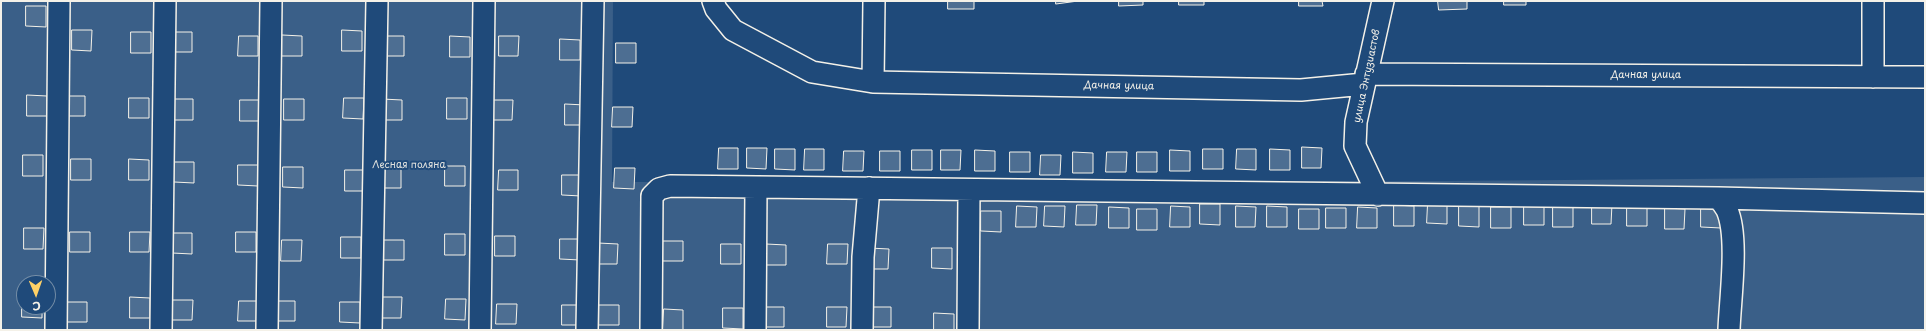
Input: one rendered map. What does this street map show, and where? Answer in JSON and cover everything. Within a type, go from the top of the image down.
[{"type":"street","points":[[56,330],[59,1]]},
{"type":"street","points":[[161,330],[165,1]]},
{"type":"street","points":[[267,330],[271,1]]},
{"type":"street","points":[[372,330],[377,1]]},
{"type":"street","points":[[480,330],[484,1]]},
{"type":"street","points":[[587,330],[593,1]]},
{"type":"street","name":"Дачная улица","points":[[713,1],[716,9],[733,30],[812,72],[873,82],[1301,90],[1365,79],[1925,77]]},
{"type":"street","points":[[873,82],[874,1]]},
{"type":"street","name":"улица Энтузиастов","points":[[1378,195],[1355,146],[1356,122],[1383,1]]},
{"type":"street","points":[[1873,1],[1873,77]]},
{"type":"street","points":[[650,330],[652,196],[658,189],[670,186],[1718,198],[1925,203]]},
{"type":"street","points":[[755,330],[756,187]]},
{"type":"street","points":[[862,330],[863,257],[869,188]]},
{"type":"street","points":[[968,330],[969,190]]},
{"type":"street","points":[[1718,198],[1727,209],[1732,226],[1733,244],[1729,330]]},
{"type":"green space","name":"Лесная поляна","points":[[1,1],[613,1],[612,182],[1443,181],[1925,177],[1925,330],[1,330]]},
{"type":"building","points":[[948,1],[974,1],[974,9],[948,9]]},
{"type":"building","points":[[1056,1],[1078,1],[1056,4]]},
{"type":"building","points":[[1119,1],[1143,1],[1143,5],[1119,6]]},
{"type":"building","points":[[1179,1],[1204,1],[1204,5],[1179,5]]},
{"type":"building","points":[[1299,1],[1322,1],[1323,6],[1299,6]]},
{"type":"building","points":[[1438,1],[1467,1],[1467,9],[1439,10]]},
{"type":"building","points":[[1504,1],[1526,1],[1526,5],[1504,5]]},
{"type":"building","points":[[26,6],[46,6],[46,27],[26,26]]},
{"type":"building","points":[[72,30],[92,30],[91,51],[72,50]]},
{"type":"building","points":[[342,30],[362,31],[362,51],[342,51]]},
{"type":"building","points":[[131,32],[151,32],[151,53],[131,53]]},
{"type":"building","points":[[173,32],[192,32],[192,52],[172,52]]},
{"type":"building","points":[[282,35],[302,36],[302,56],[282,56]]},
{"type":"building","points":[[239,36],[258,36],[258,56],[238,56]]},
{"type":"building","points":[[384,36],[404,36],[404,56],[384,56]]},
{"type":"building","points":[[450,36],[470,37],[470,57],[450,57]]},
{"type":"building","points":[[499,36],[519,36],[518,56],[499,56]]},
{"type":"building","points":[[560,39],[580,40],[580,60],[560,60]]},
{"type":"building","points":[[616,43],[636,43],[636,63],[616,63]]},
{"type":"building","points":[[27,95],[47,96],[47,116],[27,116]]},
{"type":"building","points":[[66,96],[85,96],[85,116],[65,116]]},
{"type":"building","points":[[129,98],[149,98],[149,118],[129,118]]},
{"type":"building","points":[[344,98],[364,98],[363,119],[343,118]]},
{"type":"building","points":[[447,98],[467,98],[467,119],[447,119]]},
{"type":"building","points":[[173,99],[193,99],[193,120],[173,120]]},
{"type":"building","points":[[284,99],[304,99],[304,120],[284,120]]},
{"type":"building","points":[[382,99],[402,100],[402,120],[382,120]]},
{"type":"building","points":[[240,100],[260,100],[260,121],[240,121]]},
{"type":"building","points":[[493,100],[513,100],[512,120],[492,120]]},
{"type":"building","points":[[565,104],[585,105],[585,125],[565,125]]},
{"type":"building","points":[[613,107],[633,107],[632,127],[612,127]]},
{"type":"building","points":[[1302,147],[1322,148],[1321,168],[1302,168]]},
{"type":"building","points":[[719,148],[738,148],[738,169],[718,169]]},
{"type":"building","points":[[747,148],[767,148],[766,169],[747,168]]},
{"type":"building","points":[[775,149],[795,149],[795,170],[775,169]]},
{"type":"building","points":[[805,149],[824,149],[824,170],[804,170]]},
{"type":"building","points":[[1203,149],[1223,149],[1223,169],[1203,169]]},
{"type":"building","points":[[1237,149],[1256,149],[1256,170],[1236,169]]},
{"type":"building","points":[[1270,149],[1290,150],[1290,170],[1270,170]]},
{"type":"building","points":[[912,150],[932,150],[932,170],[912,170]]},
{"type":"building","points":[[941,150],[961,150],[960,170],[941,170]]},
{"type":"building","points":[[975,150],[995,151],[995,171],[975,171]]},
{"type":"building","points":[[1170,150],[1190,151],[1190,171],[1170,171]]},
{"type":"building","points":[[844,151],[864,151],[863,171],[843,171]]},
{"type":"building","points":[[880,151],[900,151],[900,171],[880,171]]},
{"type":"building","points":[[1010,152],[1030,152],[1030,172],[1010,172]]},
{"type":"building","points":[[1073,152],[1093,153],[1093,173],[1073,173]]},
{"type":"building","points":[[1107,152],[1127,152],[1126,172],[1106,172]]},
{"type":"building","points":[[1137,152],[1157,152],[1157,172],[1137,172]]},
{"type":"building","points":[[23,155],[43,155],[43,176],[23,176]]},
{"type":"building","points":[[1041,155],[1061,155],[1060,175],[1040,175]]},
{"type":"building","points":[[71,159],[91,159],[91,180],[71,180]]},
{"type":"building","points":[[129,159],[149,160],[149,180],[129,180]]},
{"type":"building","points":[[174,162],[194,162],[194,183],[174,182]]},
{"type":"building","points":[[238,165],[258,165],[258,186],[238,185]]},
{"type":"building","points":[[445,166],[465,166],[465,186],[445,186]]},
{"type":"building","points":[[283,167],[303,167],[303,188],[283,187]]},
{"type":"building","points":[[381,168],[401,168],[401,188],[381,188]]},
{"type":"building","points":[[615,168],[635,168],[634,189],[614,188]]},
{"type":"building","points":[[345,170],[365,170],[365,191],[345,191]]},
{"type":"building","points":[[499,170],[518,170],[518,190],[498,190]]},
{"type":"building","points":[[562,175],[582,175],[581,196],[562,195]]},
{"type":"building","points":[[1428,203],[1447,203],[1447,224],[1427,223]]},
{"type":"building","points":[[1200,204],[1220,204],[1220,225],[1200,224]]},
{"type":"building","points":[[1524,204],[1544,205],[1544,225],[1524,225]]},
{"type":"building","points":[[1592,204],[1612,204],[1611,224],[1592,224]]},
{"type":"building","points":[[1077,205],[1097,205],[1096,225],[1076,225]]},
{"type":"building","points":[[1394,205],[1414,206],[1414,226],[1394,226]]},
{"type":"building","points":[[1017,206],[1037,207],[1036,227],[1016,227]]},
{"type":"building","points":[[1045,206],[1065,206],[1064,227],[1044,226]]},
{"type":"building","points":[[1171,206],[1190,207],[1190,227],[1170,227]]},
{"type":"building","points":[[1236,206],[1256,207],[1255,227],[1236,227]]},
{"type":"building","points":[[1267,206],[1287,207],[1287,227],[1267,227]]},
{"type":"building","points":[[1459,206],[1479,206],[1479,227],[1459,226]]},
{"type":"building","points":[[1553,206],[1573,206],[1573,227],[1553,227]]},
{"type":"building","points":[[1627,206],[1647,206],[1647,226],[1627,226]]},
{"type":"building","points":[[1109,207],[1129,208],[1129,228],[1109,228]]},
{"type":"building","points":[[1358,207],[1377,208],[1377,228],[1357,228]]},
{"type":"building","points":[[1491,207],[1511,207],[1511,228],[1491,228]]},
{"type":"building","points":[[1701,207],[1721,207],[1721,228],[1701,227]]},
{"type":"building","points":[[1326,208],[1346,208],[1346,228],[1326,228]]},
{"type":"building","points":[[1665,208],[1685,209],[1684,229],[1665,229]]},
{"type":"building","points":[[1137,209],[1157,209],[1157,230],[1137,230]]},
{"type":"building","points":[[1299,209],[1319,209],[1319,229],[1299,229]]},
{"type":"building","points":[[981,211],[1001,211],[1001,232],[981,231]]},
{"type":"building","points":[[24,228],[44,228],[43,249],[24,249]]},
{"type":"building","points":[[70,232],[90,232],[90,252],[70,252]]},
{"type":"building","points":[[130,232],[150,232],[149,252],[130,252]]},
{"type":"building","points":[[236,232],[256,232],[256,252],[236,252]]},
{"type":"building","points":[[172,233],[192,233],[192,254],[172,253]]},
{"type":"building","points":[[445,234],[465,234],[465,255],[445,255]]},
{"type":"building","points":[[495,236],[515,236],[515,256],[495,256]]},
{"type":"building","points":[[341,237],[361,237],[361,258],[341,258]]},
{"type":"building","points":[[560,239],[580,239],[580,260],[560,259]]},
{"type":"building","points":[[282,240],[302,240],[301,261],[281,261]]},
{"type":"building","points":[[384,240],[404,240],[404,260],[384,260]]},
{"type":"building","points":[[663,241],[683,241],[683,261],[663,261]]},
{"type":"building","points":[[598,243],[618,244],[617,264],[598,264]]},
{"type":"building","points":[[721,244],[741,244],[741,264],[721,264]]},
{"type":"building","points":[[766,244],[786,245],[786,265],[766,265]]},
{"type":"building","points":[[828,244],[848,244],[847,264],[827,264]]},
{"type":"building","points":[[869,248],[889,249],[888,269],[868,269]]},
{"type":"building","points":[[932,248],[952,248],[952,269],[932,268]]},
{"type":"building","points":[[130,297],[150,298],[150,318],[130,318]]},
{"type":"building","points":[[382,297],[402,297],[401,318],[381,318]]},
{"type":"building","points":[[446,299],[466,299],[465,320],[445,319]]},
{"type":"building","points":[[173,300],[193,300],[192,320],[172,320]]},
{"type":"building","points":[[239,301],[258,301],[258,321],[238,321]]},
{"type":"building","points":[[275,301],[295,301],[295,321],[275,321]]},
{"type":"building","points":[[68,302],[87,302],[87,322],[67,322]]},
{"type":"building","points":[[340,302],[360,302],[360,323],[340,322]]},
{"type":"building","points":[[497,304],[517,304],[516,324],[496,324]]},
{"type":"building","points":[[562,305],[582,305],[582,325],[562,325]]},
{"type":"building","points":[[599,305],[619,305],[619,325],[599,325]]},
{"type":"building","points":[[764,307],[784,307],[784,327],[764,327]]},
{"type":"building","points":[[827,307],[847,307],[846,327],[827,327]]},
{"type":"building","points":[[871,307],[891,307],[891,327],[871,327]]},
{"type":"building","points":[[723,308],[743,308],[743,329],[723,328]]},
{"type":"building","points":[[664,309],[683,310],[683,330],[663,330]]},
{"type":"building","points":[[934,313],[954,314],[954,330],[934,330]]},
{"type":"building","points":[[22,315],[42,315],[42,318],[22,317]]}]
